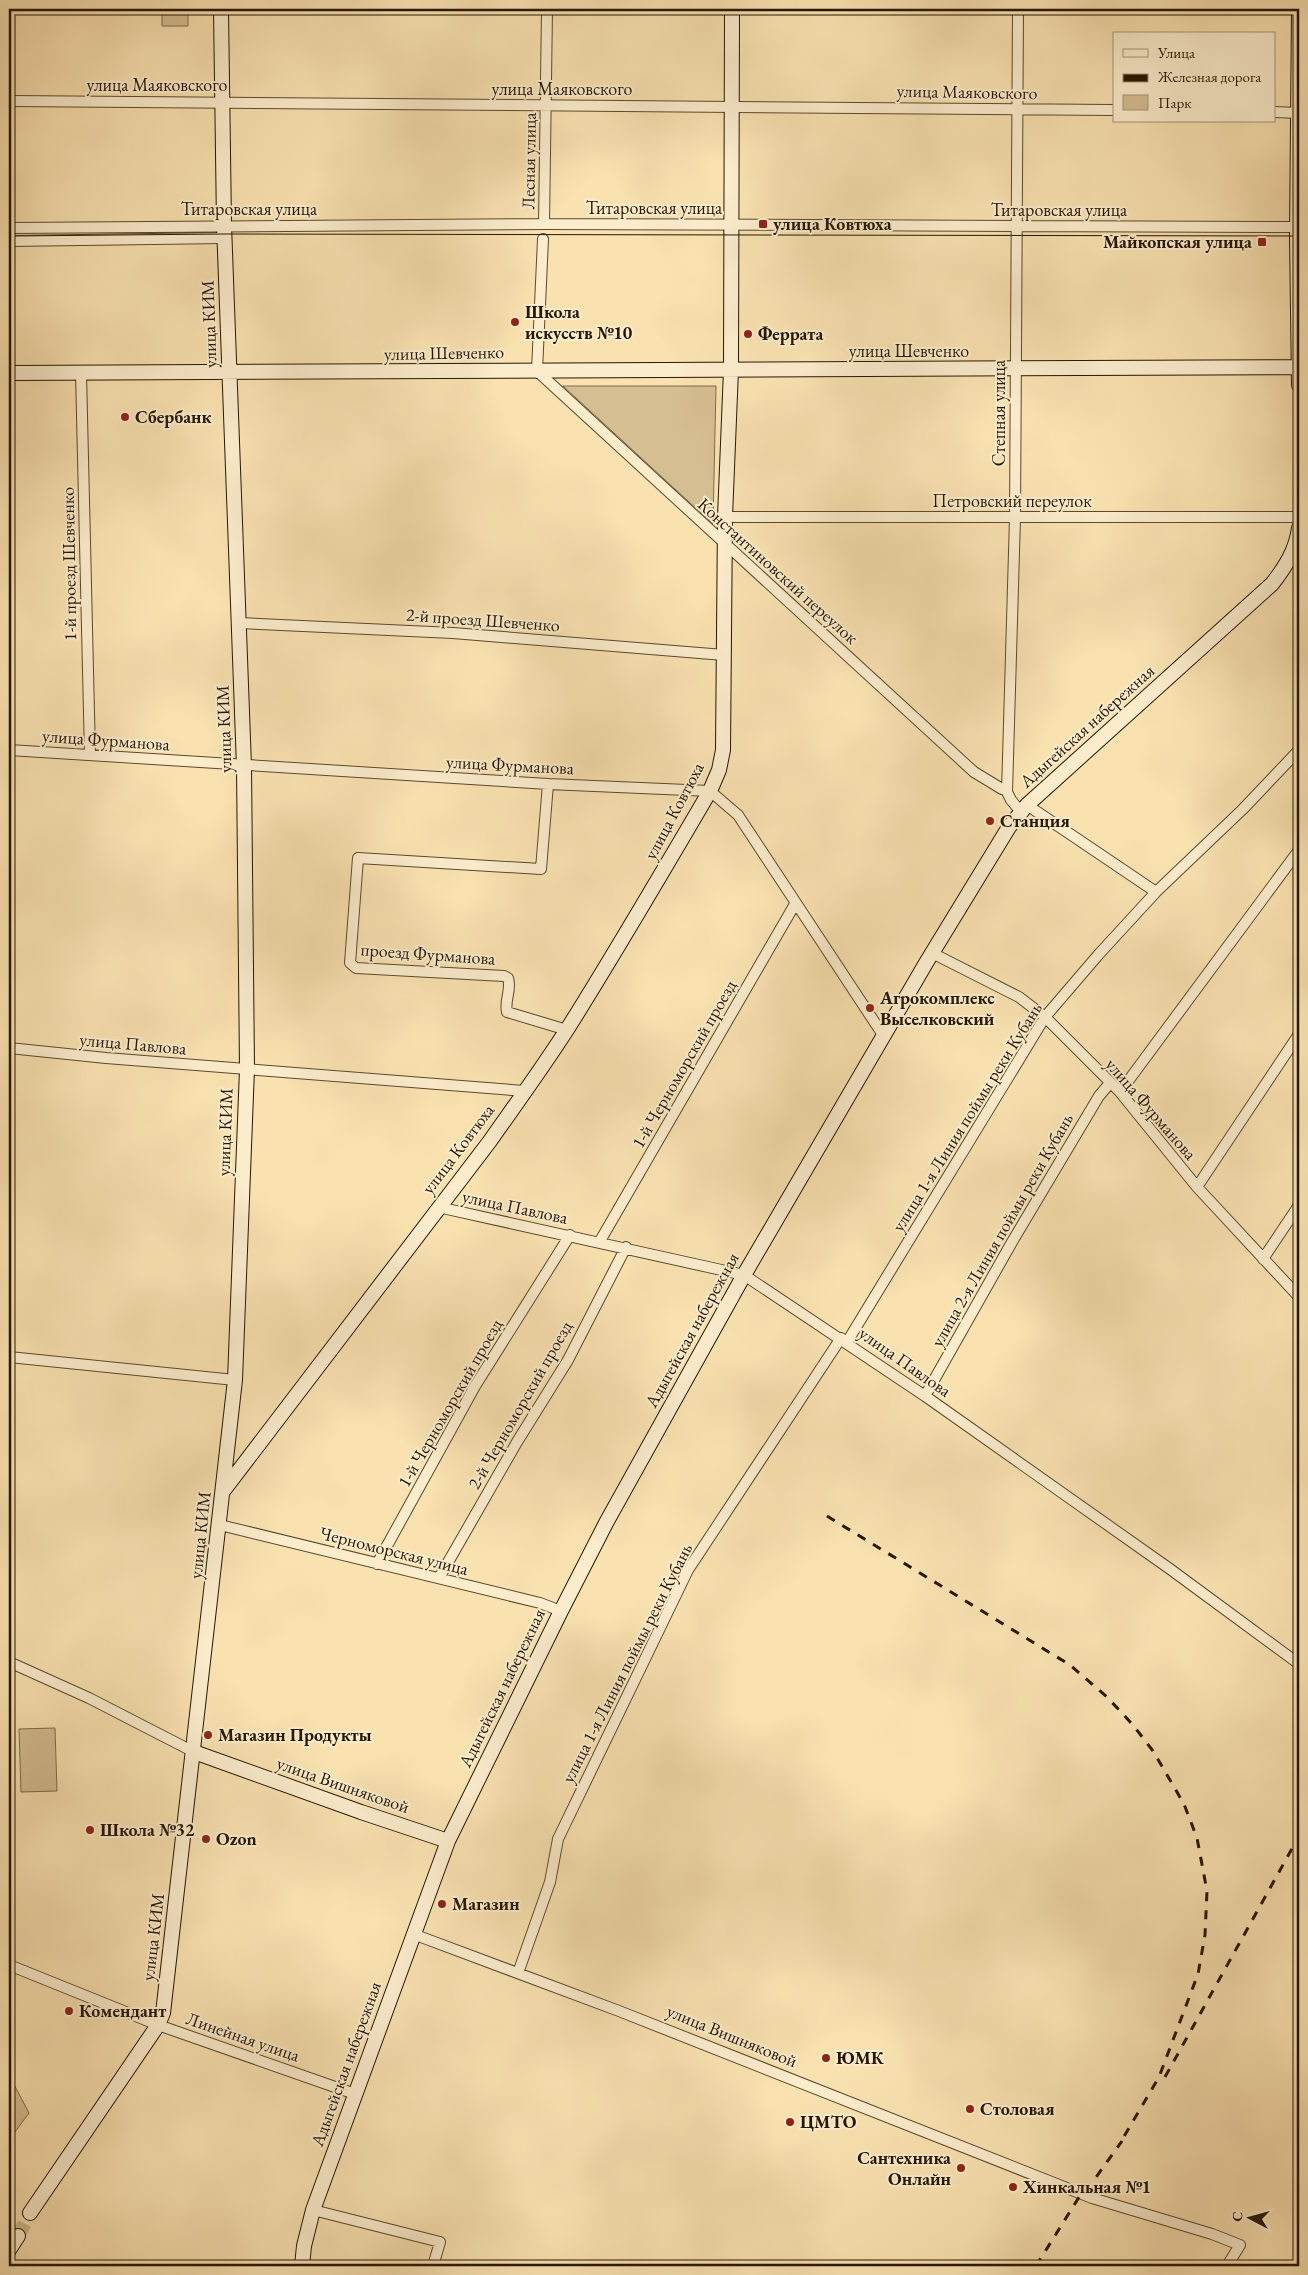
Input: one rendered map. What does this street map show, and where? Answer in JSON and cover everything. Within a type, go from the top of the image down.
[{"type":"street","name":"улица КИМ","points":[[30,2213],[158,2025],[163,2013],[235,1380],[247,1069],[244,766],[224,232],[221,9]]},
{"type":"street","name":"Лесная улица","points":[[544,224],[547,9]]},
{"type":"street","name":"улица Ковтюха","points":[[223,1491],[490,1141],[567,1030],[710,791],[719,770],[723,750],[725,517],[731,370],[732,9]]},
{"type":"street","name":"Степная улица","points":[[1018,9],[1015,518],[1007,792],[1011,800],[1024,809]]},
{"type":"street","points":[[1299,9],[1299,385]]},
{"type":"street","name":"улица Маяковского","points":[[9,101],[1113,110]]},
{"type":"street","points":[[1276,112],[1299,113]]},
{"type":"street","name":"Титаровская улица","points":[[9,241],[224,232],[544,224],[1298,229]]},
{"type":"street","name":"Титаровская улица","points":[[9,228],[224,232]]},
{"type":"street","points":[[537,371],[543,239]]},
{"type":"street","name":"улица Шевченко","points":[[9,373],[230,374],[1299,367]]},
{"type":"street","name":"Константиновский переулок","points":[[537,371],[974,772],[1002,789]]},
{"type":"street","name":"1-й проезд Шевченко","points":[[81,372],[90,755]]},
{"type":"street","name":"Петровский переулок","points":[[725,517],[1299,517]]},
{"type":"street","name":"Адыгейская набережная","points":[[302,2266],[304,2246],[314,2210],[448,1841],[606,1523],[744,1275],[932,953],[1009,827],[1024,809],[1272,584],[1290,559],[1298,543],[1299,528]]},
{"type":"street","name":"2-й проезд Шевченко","points":[[239,623],[444,633],[724,655]]},
{"type":"street","name":"улица Фурманова","points":[[9,750],[548,784],[710,791]]},
{"type":"street","name":"улица 1-я Линия поймы реки Кубань","points":[[518,1973],[550,1882],[558,1839],[688,1570],[844,1340],[1046,1017],[1098,954],[1156,892],[1243,809],[1299,750]]},
{"type":"street","name":"проезд Фурманова","points":[[548,784],[541,869],[358,858],[350,963],[356,968],[504,976],[508,978],[510,984],[506,1006],[507,1012],[567,1030]]},
{"type":"street","points":[[710,791],[738,815],[883,1036]]},
{"type":"street","points":[[1024,809],[1156,892]]},
{"type":"street","points":[[1120,1092],[1299,850]]},
{"type":"street","name":"1-й Черноморский проезд","points":[[600,1241],[796,904]]},
{"type":"street","name":"улица Фурманова","points":[[932,953],[1019,997],[1046,1017],[1120,1092],[1197,1187],[1299,1297]]},
{"type":"street","points":[[1197,1187],[1299,1034]]},
{"type":"street","name":"улица Павлова","points":[[9,1048],[525,1091]]},
{"type":"street","name":"улица 2-я Линия поймы реки Кубань","points":[[925,1396],[1012,1242],[1099,1096],[1110,1083]]},
{"type":"street","points":[[1263,1260],[1299,1205]]},
{"type":"street","name":"улица Павлова","points":[[438,1207],[600,1241],[744,1275],[844,1340],[925,1396],[1170,1568],[1299,1664]]},
{"type":"street","name":"1-й Черноморский проезд","points":[[378,1564],[475,1386],[570,1235]]},
{"type":"street","name":"2-й Черноморский проезд","points":[[438,1578],[517,1442],[568,1360],[626,1248]]},
{"type":"street","points":[[9,1357],[235,1380]]},
{"type":"street","name":"Черноморская улица","points":[[220,1525],[540,1603],[561,1612]]},
{"type":"street","name":"улица Вишняковой","points":[[9,1662],[89,1698],[194,1752],[448,1841]]},
{"type":"street","name":"улица Вишняковой","points":[[413,1934],[518,1973],[1092,2198],[1212,2234],[1240,2245],[1227,2266]]},
{"type":"street","name":"Линейная улица","points":[[9,1965],[158,2025],[355,2094]]},
{"type":"street","points":[[314,2210],[440,2242],[433,2266]]},
{"type":"street","points":[[9,2250],[18,2236]]},
{"type":"green space","points":[[162,9],[188,9],[188,26],[162,26]]},
{"type":"green space","points":[[563,386],[716,386],[713,524]]},
{"type":"green space","points":[[55,1728],[57,1791],[21,1792],[19,1729]]},
{"type":"green space","points":[[9,2075],[29,2113],[12,2136],[9,2131]]},
{"type":"tunnel","points":[[18,2236],[30,2213]]},
{"type":"tram line","points":[[9,236],[225,234],[1299,236]]},
{"type":"railway","points":[[827,1516],[1070,1665],[1107,1697],[1133,1725],[1153,1751],[1184,1804],[1197,1838],[1207,1891],[1205,1935],[1198,1974],[1159,2077],[1119,2145]]},
{"type":"railway","points":[[1165,2077],[1299,1836]]},
{"type":"railway","points":[[1036,2266],[1081,2194],[1094,2180],[1122,2141]]},
{"type":"place","name":"улица Ковтюха","points":[[763,224]]},
{"type":"place","name":"Майкопская улица","points":[[1262,242]]},
{"type":"place","name":"Школа искусств №10","points":[[515,322]]},
{"type":"place","name":"Феррата","points":[[748,334]]},
{"type":"place","name":"Сбербанк","points":[[125,417]]},
{"type":"place","name":"Станция","points":[[990,821]]},
{"type":"place","name":"Агрокомплекс Выселковский","points":[[870,1008]]},
{"type":"place","name":"Магазин Продукты","points":[[208,1735]]},
{"type":"place","name":"Школа №32","points":[[90,1830]]},
{"type":"place","name":"Ozon","points":[[206,1839]]},
{"type":"place","name":"Магазин","points":[[442,1904]]},
{"type":"place","name":"Комендант","points":[[69,2011]]},
{"type":"place","name":"ЮМК","points":[[826,2058]]},
{"type":"place","name":"Столовая","points":[[970,2109]]},
{"type":"place","name":"ЦМТО","points":[[790,2122]]},
{"type":"place","name":"Сантехника Онлайн","points":[[961,2168]]},
{"type":"place","name":"Хинкальная №1","points":[[1013,2187]]}]
